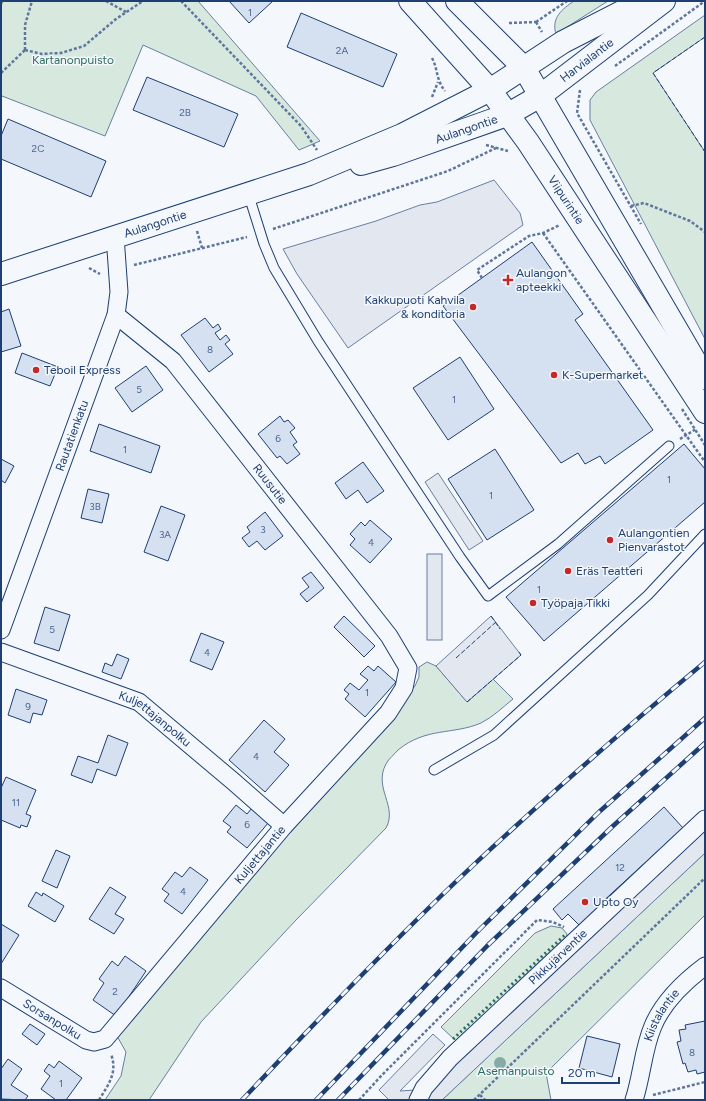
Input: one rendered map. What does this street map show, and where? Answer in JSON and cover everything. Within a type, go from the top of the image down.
[{"type":"main road","name":"Viipurintie","points":[[410,1],[490,90],[528,142],[696,412]]},
{"type":"main road","points":[[457,1],[524,68],[705,378]]},
{"type":"main road","name":"Harvialantie","points":[[490,90],[563,42],[643,1]]},
{"type":"main road","name":"Harvialantie","points":[[507,115],[540,96],[664,1]]},
{"type":"main road","name":"Aulangontie","points":[[1,274],[309,174],[402,135],[490,90]]},
{"type":"main road","name":"Aulangontie","points":[[309,174],[346,168],[393,155],[507,115]]},
{"type":"street","name":"Rautatienkatu","points":[[1,630],[116,315],[119,292],[115,236]]},
{"type":"street","name":"Ruusutie","points":[[116,315],[173,361],[389,636],[408,668]]},
{"type":"street","name":"Kuljettajanpolku","points":[[1,652],[139,702],[284,826]]},
{"type":"street","name":"Kuljettajantie","points":[[105,1039],[284,826],[388,713],[404,688],[408,668]]},
{"type":"street","name":"Pikkujärventie","points":[[418,1100],[424,1088],[450,1058],[705,819]]},
{"type":"street","name":"Kiistalantie","points":[[634,1100],[653,1026],[668,1002],[693,975],[705,966]]},
{"type":"street","name":"Sorsanpolku","points":[[1,988],[86,1040],[94,1042],[105,1039]]},
{"type":"lane","points":[[248,193],[264,244],[274,268],[318,341],[460,557],[488,596],[558,544],[669,446]]},
{"type":"lane","points":[[434,770],[494,735],[648,595],[705,534]]},
{"type":"path","points":[[1,73],[25,50],[25,25],[32,1]]},
{"type":"path","points":[[106,1],[126,12]]},
{"type":"path","points":[[25,50],[42,54],[61,53],[84,46],[126,12],[143,1]]},
{"type":"path","points":[[181,1],[301,126],[318,152]]},
{"type":"path","points":[[504,18],[508,23],[536,22],[567,1]]},
{"type":"path","points":[[612,69],[705,1]]},
{"type":"path","points":[[428,52],[435,63],[438,82],[458,107]]},
{"type":"path","points":[[578,113],[581,91],[587,87]]},
{"type":"path","points":[[472,128],[481,144],[508,151]]},
{"type":"path","points":[[631,206],[644,203],[690,220],[705,232]]},
{"type":"path","points":[[482,278],[477,270],[528,236],[543,233],[560,224]]},
{"type":"path","points":[[543,233],[705,462]]},
{"type":"path","points":[[669,446],[686,435],[696,412]]},
{"type":"path","points":[[696,412],[705,445]]},
{"type":"path","points":[[474,1100],[705,878]]},
{"type":"path","points":[[359,1100],[382,1075],[537,920],[553,922],[580,935]]},
{"type":"path","points":[[99,1100],[114,1075],[114,1063],[105,1039]]},
{"type":"path","points":[[634,1100],[705,1082]]},
{"type":"path","points":[[480,1095],[485,1100]]},
{"type":"green space","name":"Kartanonpuisto","points":[[3,1],[198,1],[320,141],[299,150],[256,96],[143,45],[105,136],[2,96],[1,98],[1,6]]},
{"type":"green space","points":[[574,1],[608,1],[556,34],[556,19],[565,7]]},
{"type":"green space","points":[[705,15],[705,37],[653,73],[705,152],[705,339],[590,120],[590,100],[596,92]]},
{"type":"green space","points":[[427,662],[436,666],[467,702],[493,679],[513,699],[494,715],[481,723],[471,727],[440,732],[419,738],[398,750],[387,762],[383,773],[383,789],[389,812],[389,820],[386,828],[296,920],[201,1022],[149,1100],[105,1100],[121,1076],[126,1052],[117,1036],[236,889],[415,686],[419,677],[419,667]]},
{"type":"green space","name":"Asemanpuisto","points":[[705,853],[705,915],[546,1073],[551,1100],[442,1100]]},
{"type":"green space","points":[[551,926],[562,928],[567,934],[566,939],[457,1041],[441,1027],[535,933]]},
{"type":"shaded area","points":[[494,180],[520,213],[523,225],[348,348],[297,274],[283,249],[376,221],[420,205],[437,202]]},
{"type":"shaded area","points":[[438,473],[483,541],[469,550],[425,482]]},
{"type":"shaded area","points":[[427,554],[442,554],[442,640],[427,640]]},
{"type":"shaded area","points":[[491,616],[521,655],[467,702],[436,666]]},
{"type":"shaded area","points":[[705,831],[705,853],[442,1100],[389,1100],[379,1090],[433,1034],[445,1045],[400,1091],[430,1089]]},
{"type":"building","points":[[229,1],[273,1],[249,23]]},
{"type":"building","points":[[301,13],[397,54],[383,87],[287,47]]},
{"type":"building","points":[[147,77],[238,114],[224,147],[133,110]]},
{"type":"building","points":[[8,119],[106,161],[91,197],[1,159],[1,136]]},
{"type":"building","name":"K-Supermarket","points":[[532,242],[583,314],[575,320],[653,430],[605,464],[600,456],[585,464],[578,453],[561,463],[443,306]]},
{"type":"building","points":[[9,309],[21,346],[1,352],[1,312]]},
{"type":"building","points":[[205,318],[213,328],[218,324],[221,329],[215,333],[220,340],[226,335],[230,340],[225,344],[233,354],[209,372],[181,335]]},
{"type":"building","name":"Teboil Express","points":[[22,353],[58,367],[50,386],[15,373]]},
{"type":"building","points":[[460,357],[494,409],[448,440],[413,388]]},
{"type":"building","points":[[146,366],[163,390],[132,412],[115,388]]},
{"type":"building","points":[[280,416],[284,422],[288,420],[295,428],[290,432],[297,442],[293,445],[300,454],[287,464],[280,456],[277,458],[258,434]]},
{"type":"building","points":[[99,424],[160,446],[151,473],[90,451]]},
{"type":"building","points":[[684,444],[705,469],[705,502],[544,641],[506,597]]},
{"type":"building","points":[[495,449],[534,510],[487,540],[448,479]]},
{"type":"building","points":[[1,459],[14,466],[5,483],[1,480]]},
{"type":"building","points":[[363,462],[384,491],[367,503],[358,490],[346,499],[335,483]]},
{"type":"building","points":[[88,489],[109,494],[102,523],[81,518]]},
{"type":"building","points":[[161,506],[185,515],[168,561],[144,552]]},
{"type":"building","points":[[265,512],[283,536],[265,550],[257,541],[249,547],[242,538],[250,532],[247,527]]},
{"type":"building","points":[[370,520],[392,539],[370,563],[350,545],[355,539],[350,534],[361,522],[365,526]]},
{"type":"building","points":[[311,572],[324,588],[307,602],[300,594],[309,587],[302,578]]},
{"type":"building","points":[[45,607],[70,615],[59,651],[34,643]]},
{"type":"building","points":[[344,616],[375,646],[364,657],[334,627]]},
{"type":"building","points":[[201,633],[224,642],[212,670],[190,661]]},
{"type":"building","points":[[117,654],[129,659],[121,679],[102,672],[105,663],[112,666]]},
{"type":"building","points":[[368,666],[374,671],[378,666],[396,682],[365,717],[345,699],[349,694],[344,690],[350,683],[359,690],[368,680],[360,674]]},
{"type":"building","points":[[16,689],[47,700],[42,715],[33,713],[30,723],[8,715]]},
{"type":"building","points":[[264,720],[285,739],[274,752],[289,765],[265,792],[229,760]]},
{"type":"building","points":[[108,735],[128,743],[116,776],[97,769],[92,783],[71,775],[78,756],[98,763]]},
{"type":"building","points":[[6,777],[36,790],[26,814],[31,816],[27,827],[21,825],[20,828],[1,820],[1,788]]},
{"type":"building","points":[[236,805],[247,814],[252,808],[269,822],[247,848],[227,832],[231,827],[223,821]]},
{"type":"building","points":[[664,807],[683,828],[599,905],[601,907],[580,926],[568,914],[562,920],[553,909]]},
{"type":"building","points":[[56,850],[70,856],[57,888],[42,881]]},
{"type":"building","points":[[190,867],[208,880],[182,914],[164,901],[169,894],[162,889],[175,872],[182,877]]},
{"type":"building","points":[[110,887],[126,897],[115,914],[124,919],[114,934],[89,919]]},
{"type":"building","points":[[36,892],[42,896],[43,893],[64,906],[55,922],[28,906]]},
{"type":"building","points":[[1,924],[19,935],[1,964]]},
{"type":"building","points":[[125,956],[146,971],[116,1016],[93,1000],[104,983],[99,979],[112,961],[118,966]]},
{"type":"building","points":[[705,1021],[705,1072],[697,1074],[696,1070],[688,1072],[685,1063],[683,1064],[677,1042],[681,1041],[679,1030],[686,1029],[685,1025]]},
{"type":"building","points":[[30,1024],[45,1034],[37,1045],[22,1034]]},
{"type":"building","points":[[587,1036],[620,1044],[612,1077],[579,1068]]},
{"type":"building","points":[[8,1059],[22,1069],[11,1085],[28,1096],[25,1100],[1,1099],[1,1069]]},
{"type":"building","points":[[59,1061],[82,1078],[66,1100],[56,1100],[41,1089],[50,1076],[44,1071],[49,1064],[54,1068]]},
{"type":"railway","points":[[242,1100],[365,971],[473,865],[571,776],[705,662]]},
{"type":"railway","points":[[316,1100],[477,932],[599,812],[705,718]]},
{"type":"railway","points":[[338,1100],[488,945],[613,826],[705,743]]},
{"type":"hedge","points":[[453,1039],[565,935]]},
{"type":"fence","points":[[705,37],[653,73],[705,152]]},
{"type":"fence","points":[[491,616],[500,629]]},
{"type":"fence","points":[[456,658],[496,622]]},
{"type":"fence","points":[[467,702],[521,655],[519,652]]},
{"type":"place","name":"Aulangon apteekki","points":[[508,280]]},
{"type":"place","name":"Kakkupuoti Kahvila & konditoria","points":[[473,307]]},
{"type":"place","name":"Teboil Express","points":[[36,370]]},
{"type":"place","name":"K-Supermarket","points":[[554,375]]},
{"type":"place","name":"Aulangontien Pienvarastot","points":[[610,540]]},
{"type":"place","name":"Eräs Teatteri","points":[[568,571]]},
{"type":"place","name":"Työpaja Tikki","points":[[533,603]]},
{"type":"place","name":"Upto Oy","points":[[585,902]]}]
